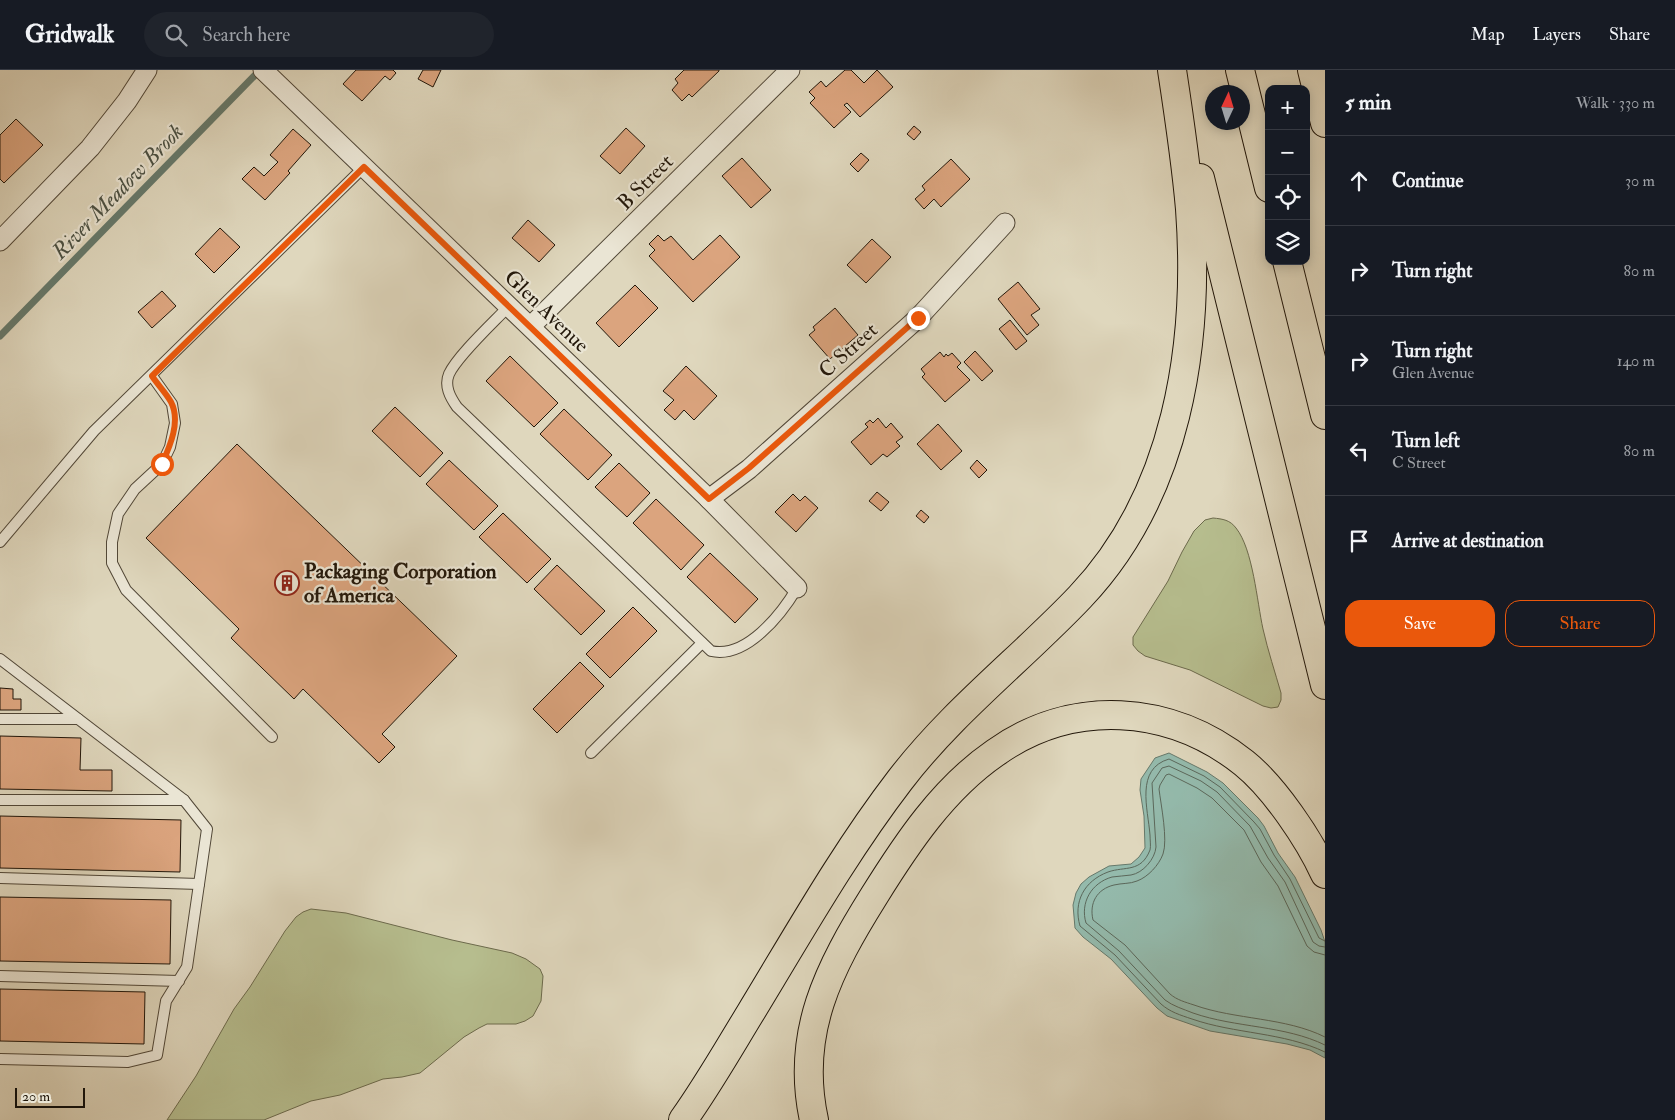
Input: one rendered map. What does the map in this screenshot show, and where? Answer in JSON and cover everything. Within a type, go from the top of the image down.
[{"type":"highway","points":[[1173,70],[1325,685]]},
{"type":"highway","points":[[683,1120],[711,1078],[834,874],[860,834],[897,784],[926,749],[952,722],[1080,596],[1120,546],[1148,496],[1168,444],[1178,404],[1185,370],[1191,304],[1190,210],[1173,70]]},
{"type":"highway","points":[[1240,70],[1266,175]]},
{"type":"highway","points":[[1312,70],[1325,123]]},
{"type":"highway","points":[[1288,265],[1325,415]]},
{"type":"highway","points":[[814,1120],[809,1087],[811,1038],[823,990],[848,939],[894,864],[945,798],[978,766],[996,752],[1032,732],[1059,722],[1082,717],[1128,714],[1176,725],[1201,735],[1245,764],[1266,785],[1288,812],[1325,874]]},
{"type":"street","points":[[0,241],[90,148],[127,101],[146,70]]},
{"type":"street","name":"B Street","points":[[531,326],[790,70]]},
{"type":"street","name":"Glen Avenue","points":[[267,74],[531,326],[709,499],[797,588]]},
{"type":"street","name":"C Street","points":[[709,499],[749,468],[918,318],[1005,222]]},
{"type":"lane","points":[[0,542],[94,431],[364,167]]},
{"type":"lane","points":[[509,306],[463,355],[449,374],[447,387],[456,407],[711,651],[720,653],[734,650],[750,643],[788,604],[797,588]]},
{"type":"lane","points":[[152,376],[172,404],[175,422],[170,447],[162,464],[136,489],[118,514],[112,542],[112,563],[126,590],[272,737]]},
{"type":"lane","points":[[591,753],[702,643]]},
{"type":"lane","points":[[0,660],[184,800],[207,829],[188,967],[166,1001],[157,1055],[128,1062],[0,1059]]},
{"type":"lane","points":[[0,719],[78,720]]},
{"type":"lane","points":[[0,800],[184,800]]},
{"type":"lane","points":[[0,878],[199,884]]},
{"type":"lane","points":[[0,976],[179,981]]},
{"type":"shaded area","points":[[1213,518],[1226,520],[1234,525],[1247,549],[1254,576],[1263,629],[1281,693],[1278,707],[1263,706],[1190,670],[1145,656],[1133,645],[1133,637],[1168,581],[1194,531],[1205,520]]},
{"type":"shaded area","points":[[311,909],[346,913],[512,953],[526,959],[540,969],[543,976],[541,1001],[533,1016],[525,1021],[516,1024],[487,1024],[464,1037],[420,1073],[383,1079],[340,1095],[311,1101],[264,1120],[167,1120],[196,1076],[234,1009],[285,931],[296,917]]},
{"type":"water","points":[[1169,753],[1207,772],[1223,783],[1258,818],[1278,853],[1295,877],[1325,942],[1325,1058],[1310,1050],[1287,1044],[1210,1031],[1167,1016],[1157,1008],[1111,959],[1083,937],[1075,928],[1073,905],[1081,884],[1089,877],[1109,866],[1131,864],[1145,848],[1144,816],[1140,790],[1141,779],[1155,758]]},
{"type":"building","points":[[356,70],[393,70],[396,73],[390,80],[385,76],[362,101],[343,84]]},
{"type":"building","points":[[423,70],[441,70],[433,87],[418,79]]},
{"type":"building","points":[[684,70],[719,71],[692,97],[689,94],[682,101],[672,90],[678,83],[675,79]]},
{"type":"building","points":[[845,70],[851,70],[864,83],[877,70],[893,87],[860,117],[847,103],[844,105],[851,112],[834,128],[810,103],[815,98],[809,92],[821,81],[826,87]]},
{"type":"building","points":[[16,119],[43,145],[4,183],[0,179],[0,135]]},
{"type":"building","points":[[914,126],[921,132],[914,140],[907,134]]},
{"type":"building","points":[[626,128],[645,146],[620,174],[600,156]]},
{"type":"building","points":[[293,129],[311,145],[288,171],[290,173],[265,200],[242,179],[254,167],[264,176],[278,162],[270,155]]},
{"type":"building","points":[[861,153],[869,160],[858,172],[850,164]]},
{"type":"building","points":[[742,158],[771,190],[751,208],[722,176]]},
{"type":"building","points":[[951,159],[970,179],[941,207],[934,199],[924,209],[915,199],[925,190],[922,186]]},
{"type":"building","points":[[528,220],[555,245],[539,262],[512,238]]},
{"type":"building","points":[[220,228],[240,247],[214,273],[195,254]]},
{"type":"building","points":[[658,235],[664,241],[671,236],[693,260],[720,235],[740,257],[693,302],[649,256],[655,250],[649,244]]},
{"type":"building","points":[[872,239],[891,257],[866,283],[847,265]]},
{"type":"building","points":[[1018,282],[1040,309],[1031,315],[1039,325],[1027,335],[998,299]]},
{"type":"building","points":[[635,285],[658,308],[619,347],[596,323]]},
{"type":"building","points":[[162,291],[176,306],[152,328],[138,312]]},
{"type":"building","points":[[835,308],[858,335],[830,359],[809,335],[815,330],[813,327]]},
{"type":"building","points":[[1010,320],[1027,341],[1016,350],[999,329]]},
{"type":"building","points":[[975,351],[993,371],[982,381],[964,362]]},
{"type":"building","points":[[940,352],[944,357],[946,354],[948,356],[952,353],[961,363],[957,367],[970,380],[945,402],[922,377],[925,374],[921,369]]},
{"type":"building","points":[[510,356],[558,403],[534,427],[486,381]]},
{"type":"building","points":[[686,366],[717,396],[694,420],[684,410],[675,420],[664,410],[674,400],[663,391]]},
{"type":"building","points":[[395,407],[443,453],[420,477],[372,431]]},
{"type":"building","points":[[564,409],[612,455],[588,480],[540,434]]},
{"type":"building","points":[[878,418],[886,428],[891,423],[903,437],[896,442],[900,446],[887,457],[883,454],[871,465],[851,442],[868,427],[865,424],[870,420],[873,423]]},
{"type":"building","points":[[938,424],[962,451],[941,470],[917,444]]},
{"type":"building","name":"Packaging Corporation of America","points":[[237,444],[457,656],[382,734],[395,747],[379,763],[303,689],[294,699],[231,638],[239,629],[146,538]]},
{"type":"building","points":[[449,460],[498,506],[474,530],[426,484]]},
{"type":"building","points":[[977,460],[987,470],[979,478],[970,468]]},
{"type":"building","points":[[619,463],[650,493],[627,517],[595,487]]},
{"type":"building","points":[[877,492],[889,502],[881,511],[869,501]]},
{"type":"building","points":[[793,494],[800,501],[805,496],[818,508],[796,532],[775,512]]},
{"type":"building","points":[[656,499],[704,545],[681,570],[633,523]]},
{"type":"building","points":[[921,510],[929,517],[924,523],[916,516]]},
{"type":"building","points":[[503,513],[551,559],[527,583],[479,537]]},
{"type":"building","points":[[710,553],[758,599],[735,623],[687,577]]},
{"type":"building","points":[[557,565],[605,611],[581,635],[534,589]]},
{"type":"building","points":[[633,607],[657,631],[610,678],[586,654]]},
{"type":"building","points":[[580,662],[604,686],[557,733],[533,709]]},
{"type":"building","points":[[0,688],[13,689],[13,699],[21,699],[21,710],[0,710]]},
{"type":"building","points":[[0,736],[81,738],[80,770],[112,770],[112,791],[0,789]]},
{"type":"building","points":[[0,816],[181,820],[180,872],[0,868]]},
{"type":"building","points":[[0,897],[171,900],[170,964],[0,961]]},
{"type":"building","points":[[0,989],[145,992],[144,1044],[0,1041]]},
{"type":"waterway","name":"River Meadow Brook","points":[[0,336],[260,70]]},
{"type":"place","name":"Packaging Corporation of America","points":[[287,583]]},
{"type":"route","points":[[162,464],[170,447],[175,422],[172,404],[152,376],[364,167],[709,499],[749,468],[918,318]]}]
